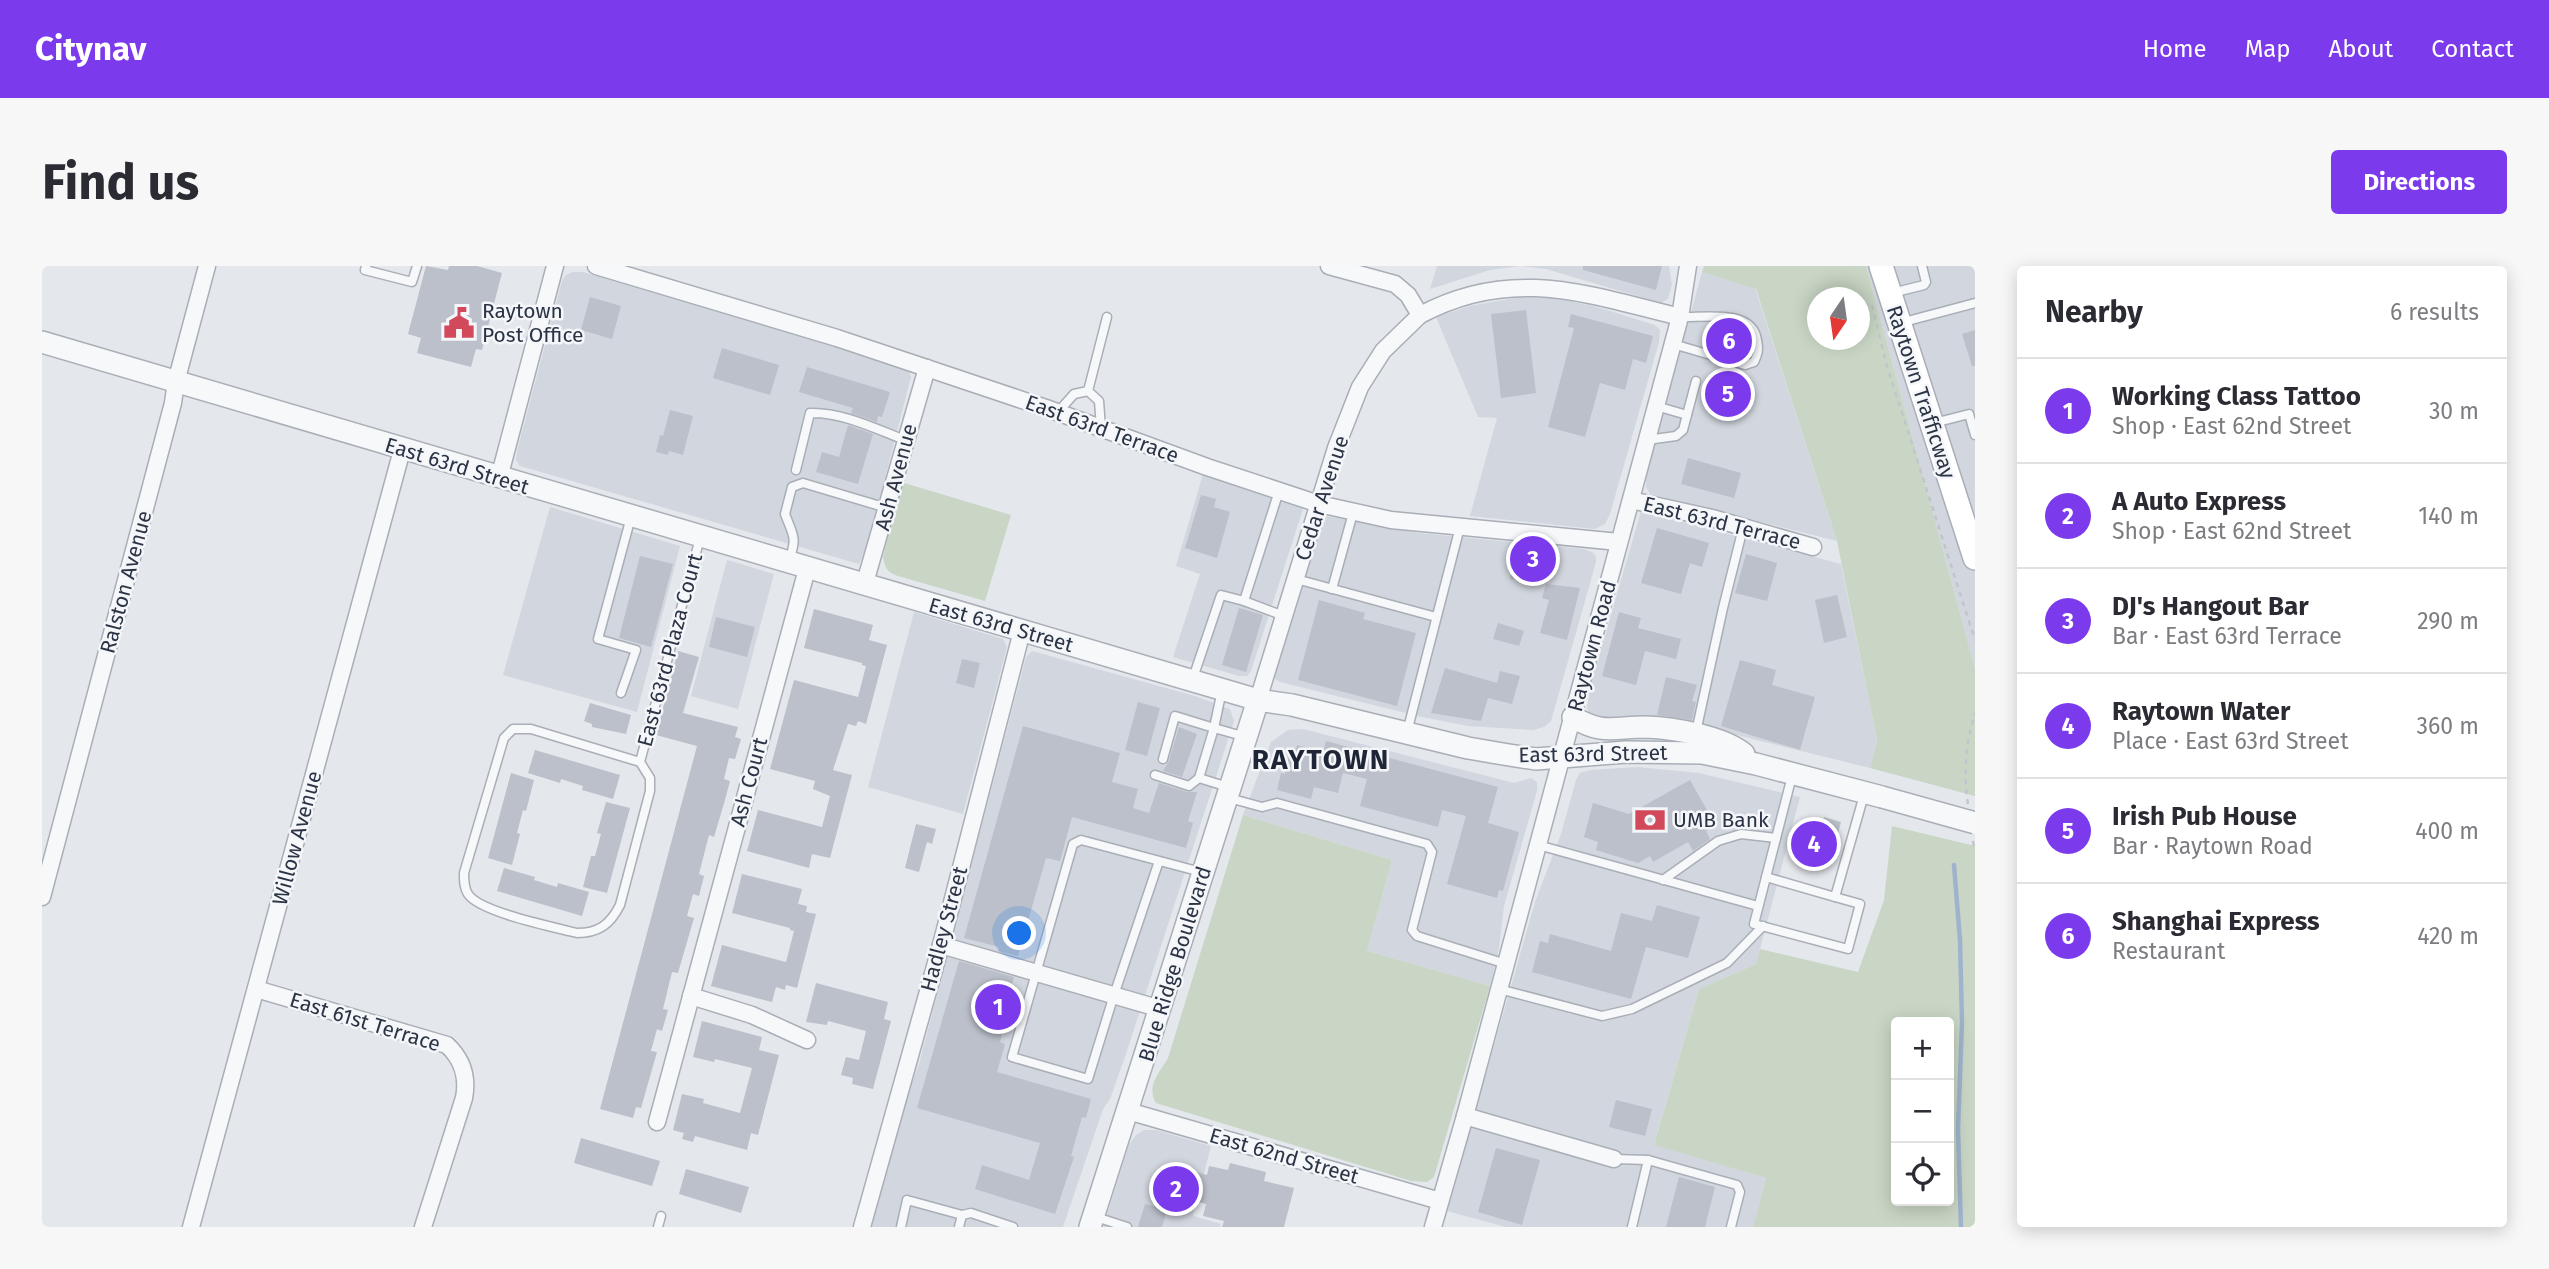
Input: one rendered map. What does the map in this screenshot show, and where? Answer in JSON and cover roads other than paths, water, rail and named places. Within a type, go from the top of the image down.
[{"type":"main road","name":"Raytown Trafficway","points":[[1881,266],[1880,295],[1899,324],[1973,547]]},
{"type":"street","name":"Ralston Avenue","points":[[42,897],[208,266]]},
{"type":"street","points":[[499,478],[555,266]]},
{"type":"street","name":"East 63rd Terrace","points":[[596,266],[837,338],[1319,504],[1391,520],[1619,542]]},
{"type":"street","points":[[1329,266],[1395,284],[1408,295],[1420,315]]},
{"type":"street","name":"Raytown Road","points":[[1435,1226],[1673,344],[1680,317],[1685,270]]},
{"type":"street","name":"Cedar Avenue","points":[[1258,700],[1336,448],[1360,387],[1383,351],[1420,315],[1439,304],[1466,295],[1496,288],[1526,286],[1579,292],[1680,317]]},
{"type":"street","name":"East 63rd Street","points":[[42,342],[700,538],[1258,700],[1292,705],[1536,759],[1626,752],[1702,753],[1873,794],[1972,825]]},
{"type":"street","name":"Ash Avenue","points":[[864,586],[927,368]]},
{"type":"street","name":"Willow Avenue","points":[[191,1227],[402,450]]},
{"type":"street","name":"East 63rd Terrace","points":[[1631,500],[1712,518],[1813,547]]},
{"type":"street","name":"Ash Court","points":[[657,1122],[691,996],[797,566]]},
{"type":"street","name":"Hadley Street","points":[[862,1227],[941,945],[1022,631]]},
{"type":"street","name":"Blue Ridge Boulevard","points":[[1092,1221],[1258,700]]},
{"type":"street","points":[[1573,717],[1589,727],[1599,729],[1645,727],[1696,735],[1735,746],[1756,764]]},
{"type":"street","points":[[941,945],[1161,1009]]},
{"type":"street","name":"East 61st Terrace","points":[[256,989],[447,1045],[455,1053],[464,1069],[464,1098],[423,1227]]},
{"type":"street","points":[[691,996],[752,1015],[807,1040]]},
{"type":"street","name":"East 62nd Street","points":[[1128,1111],[1440,1201]]},
{"type":"street","points":[[1465,1116],[1615,1158]]},
{"type":"lane","points":[[366,266],[365,270],[412,282],[417,266]]},
{"type":"lane","points":[[1880,295],[1923,285],[1926,282],[1922,266]]},
{"type":"lane","points":[[1899,324],[1975,303]]},
{"type":"lane","points":[[1673,344],[1745,365],[1754,362],[1758,353],[1757,336],[1749,324],[1726,316],[1680,317]]},
{"type":"lane","points":[[1088,390],[1107,317]]},
{"type":"lane","points":[[1647,440],[1676,436],[1684,430],[1696,381]]},
{"type":"lane","points":[[1058,412],[1074,394],[1088,390]]},
{"type":"lane","points":[[1088,390],[1099,401],[1101,428]]},
{"type":"lane","points":[[1656,406],[1687,415]]},
{"type":"lane","points":[[796,470],[810,413],[822,412],[905,440]]},
{"type":"lane","points":[[1931,423],[1972,413],[1975,435]]},
{"type":"lane","points":[[797,566],[792,526],[785,514],[792,487],[803,483],[887,508]]},
{"type":"lane","points":[[1244,601],[1279,491]]},
{"type":"lane","points":[[1332,589],[1353,513]]},
{"type":"lane","points":[[621,693],[636,650],[598,639],[631,517]]},
{"type":"lane","points":[[1407,732],[1460,527]]},
{"type":"lane","points":[[1696,735],[1743,528]]},
{"type":"lane","name":"East 63rd Plaza Court","points":[[640,762],[531,729],[513,729],[504,738],[464,873],[464,886],[469,897],[487,908],[577,933],[592,933],[613,918],[620,905],[650,791],[650,778],[640,762],[700,538]]},
{"type":"lane","points":[[1296,579],[1436,617]]},
{"type":"lane","points":[[1192,681],[1221,594],[1284,616]]},
{"type":"lane","points":[[1155,775],[1189,786],[1199,778],[1222,690]]},
{"type":"lane","points":[[1163,759],[1175,716],[1246,737]]},
{"type":"lane","points":[[1766,877],[1860,904],[1849,949],[1754,924],[1792,774]]},
{"type":"lane","points":[[1199,778],[1262,807],[1277,803],[1427,844],[1432,852],[1412,930],[1417,936],[1506,964]]},
{"type":"lane","points":[[1835,897],[1873,794]]},
{"type":"lane","points":[[1663,880],[1718,841],[1741,834],[1776,838]]},
{"type":"lane","points":[[1159,861],[1088,1079],[1012,1057],[1073,844],[1081,840],[1159,861],[1203,873]]},
{"type":"lane","points":[[1538,845],[1758,906]]},
{"type":"lane","points":[[1499,989],[1602,1016],[1632,1009],[1727,963],[1763,926]]},
{"type":"lane","points":[[1615,1158],[1648,1160],[1737,1185],[1740,1192],[1731,1227]]},
{"type":"lane","points":[[1632,1227],[1648,1160]]},
{"type":"lane","points":[[901,1227],[907,1200],[962,1215],[971,1213],[1013,1227]]},
{"type":"lane","points":[[959,1227],[962,1215]]},
{"type":"lane","points":[[658,1227],[661,1216]]},
{"type":"lane","points":[[1092,1221],[1127,1227]]},
{"type":"waterway","points":[[1954,865],[1960,940],[1962,1023],[1958,1129],[1961,1227]]},
{"type":"place","name":"Raytown Post Office","points":[[459,323]]},
{"type":"place","name":"Shanghai Express","points":[[1729,341]]},
{"type":"place","name":"Irish Pub House","points":[[1728,394]]},
{"type":"place","name":"DJ's Hangout Bar","points":[[1533,559]]},
{"type":"place","name":"UMB Bank","points":[[1650,820]]},
{"type":"place","name":"Raytown Water","points":[[1814,844]]},
{"type":"place","name":"Working Class Tattoo","points":[[998,1007]]},
{"type":"place","name":"A Auto Express","points":[[1176,1189]]},
{"type":"district","name":"RAYTOWN","points":[[1321,759]]}]
